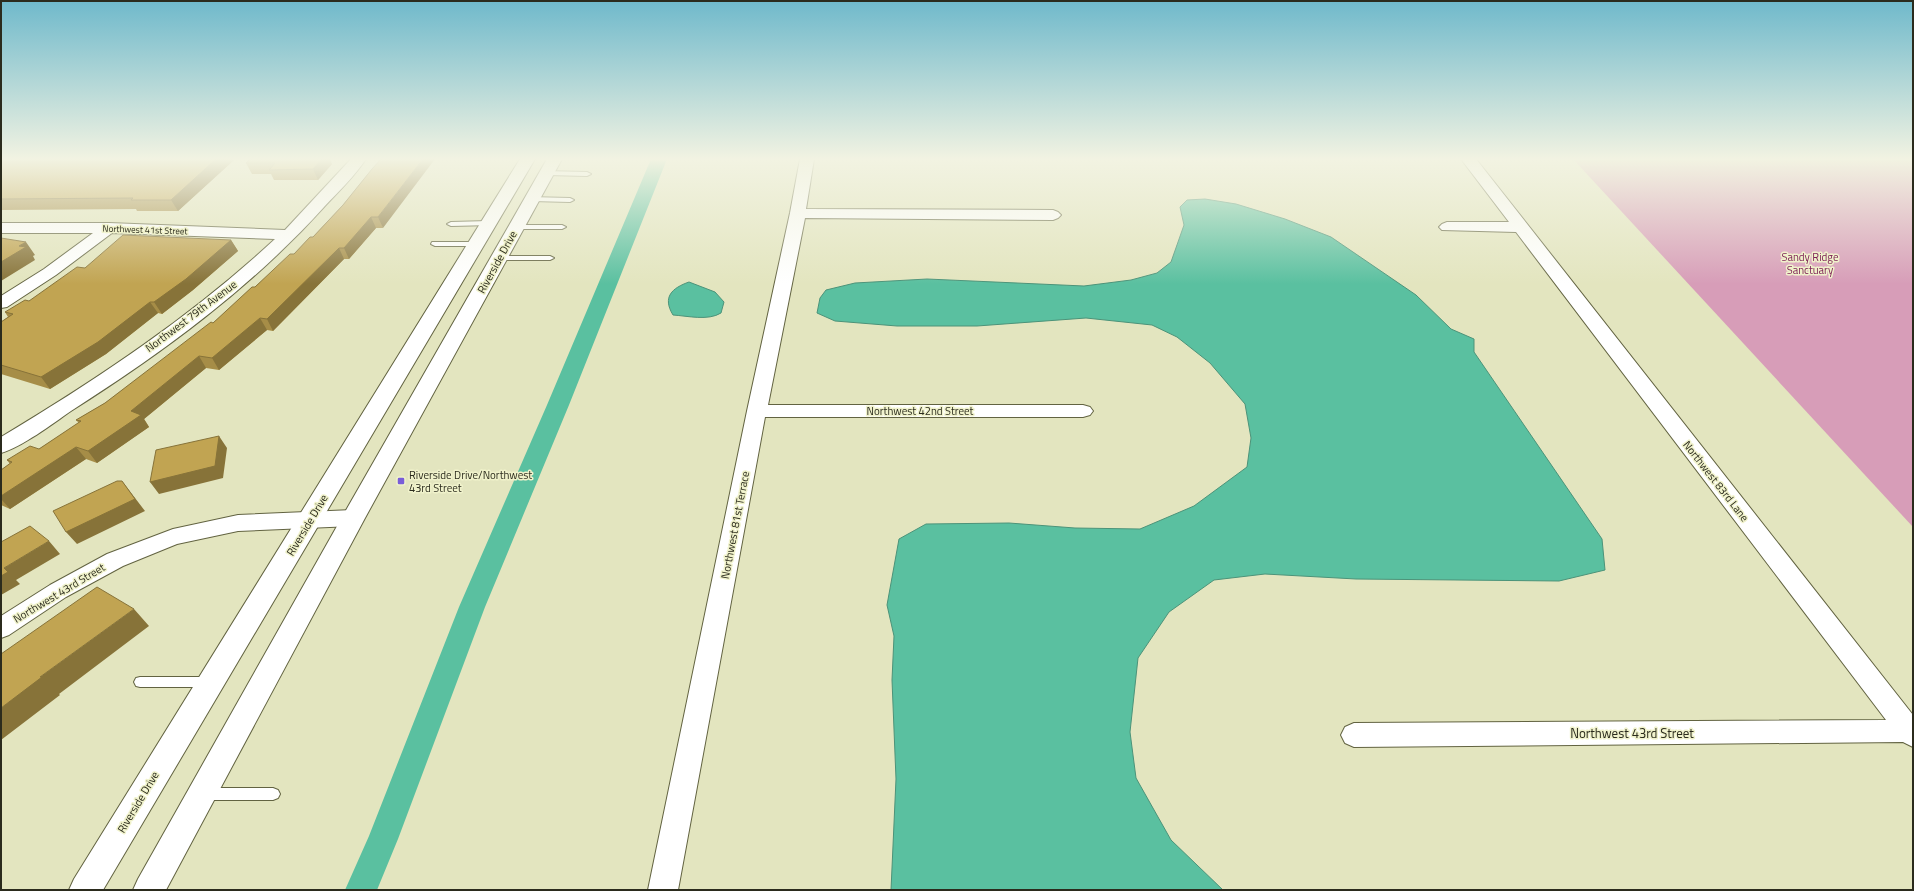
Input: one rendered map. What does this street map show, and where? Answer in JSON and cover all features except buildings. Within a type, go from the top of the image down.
[{"type":"street","name":"Northwest 79th Avenue","points":[[1,446],[119,370],[195,316],[243,277],[289,235],[321,201]]},
{"type":"street","name":"Riverside Drive","points":[[85,890],[503,201]]},
{"type":"street","name":"Riverside Drive","points":[[149,890],[353,518],[531,201]]},
{"type":"street","name":"Northwest 81st Terrace","points":[[663,890],[757,411],[800,201]]},
{"type":"street","name":"Northwest 83rd Lane","points":[[1498,201],[1911,733]]},
{"type":"street","points":[[798,213],[1053,215]]},
{"type":"street","points":[[1447,227],[1518,227]]},
{"type":"street","name":"Northwest 41st Street","points":[[1,228],[108,228],[289,235]]},
{"type":"street","points":[[1,303],[50,272],[108,228]]},
{"type":"street","name":"Northwest 42nd Street","points":[[757,411],[1083,411]]},
{"type":"street","name":"Northwest 43rd Street","points":[[1,628],[58,591],[115,560],[173,537],[238,523],[353,518]]},
{"type":"street","name":"Northwest 43rd Street","points":[[1354,735],[1911,733]]},
{"type":"lane","points":[[452,224],[489,223]]},
{"type":"lane","points":[[517,227],[562,227]]},
{"type":"lane","points":[[435,244],[477,244]]},
{"type":"lane","points":[[499,258],[550,258]]},
{"type":"lane","points":[[140,682],[210,682]]},
{"type":"lane","points":[[202,794],[274,794]]},
{"type":"green space","name":"Sandy Ridge Sanctuary","points":[[1611,201],[1913,201],[1913,527]]},
{"type":"shaded area","points":[[1186,201],[1215,201],[1236,204],[1285,219],[1331,237],[1416,295],[1451,329],[1474,339],[1474,352],[1602,539],[1605,570],[1559,581],[1356,579],[1265,574],[1214,580],[1169,612],[1138,658],[1130,732],[1136,778],[1171,840],[1223,890],[891,890],[896,779],[892,680],[894,636],[887,605],[899,539],[926,524],[1009,523],[1075,528],[1140,529],[1194,506],[1247,467],[1251,438],[1245,404],[1210,363],[1177,337],[1152,325],[1086,318],[977,326],[897,326],[835,321],[817,313],[820,298],[826,290],[855,283],[927,279],[1084,286],[1131,280],[1157,273],[1171,262],[1184,225],[1180,207]]},
{"type":"shaded area","points":[[689,282],[715,292],[724,302],[721,313],[710,317],[673,315],[668,303],[670,294],[678,287]]},
{"type":"waterway","points":[[361,890],[383,839],[472,607],[558,405],[642,201]]},
{"type":"place","name":"Riverside Drive/Northwest 43rd Street","points":[[401,481]]}]
